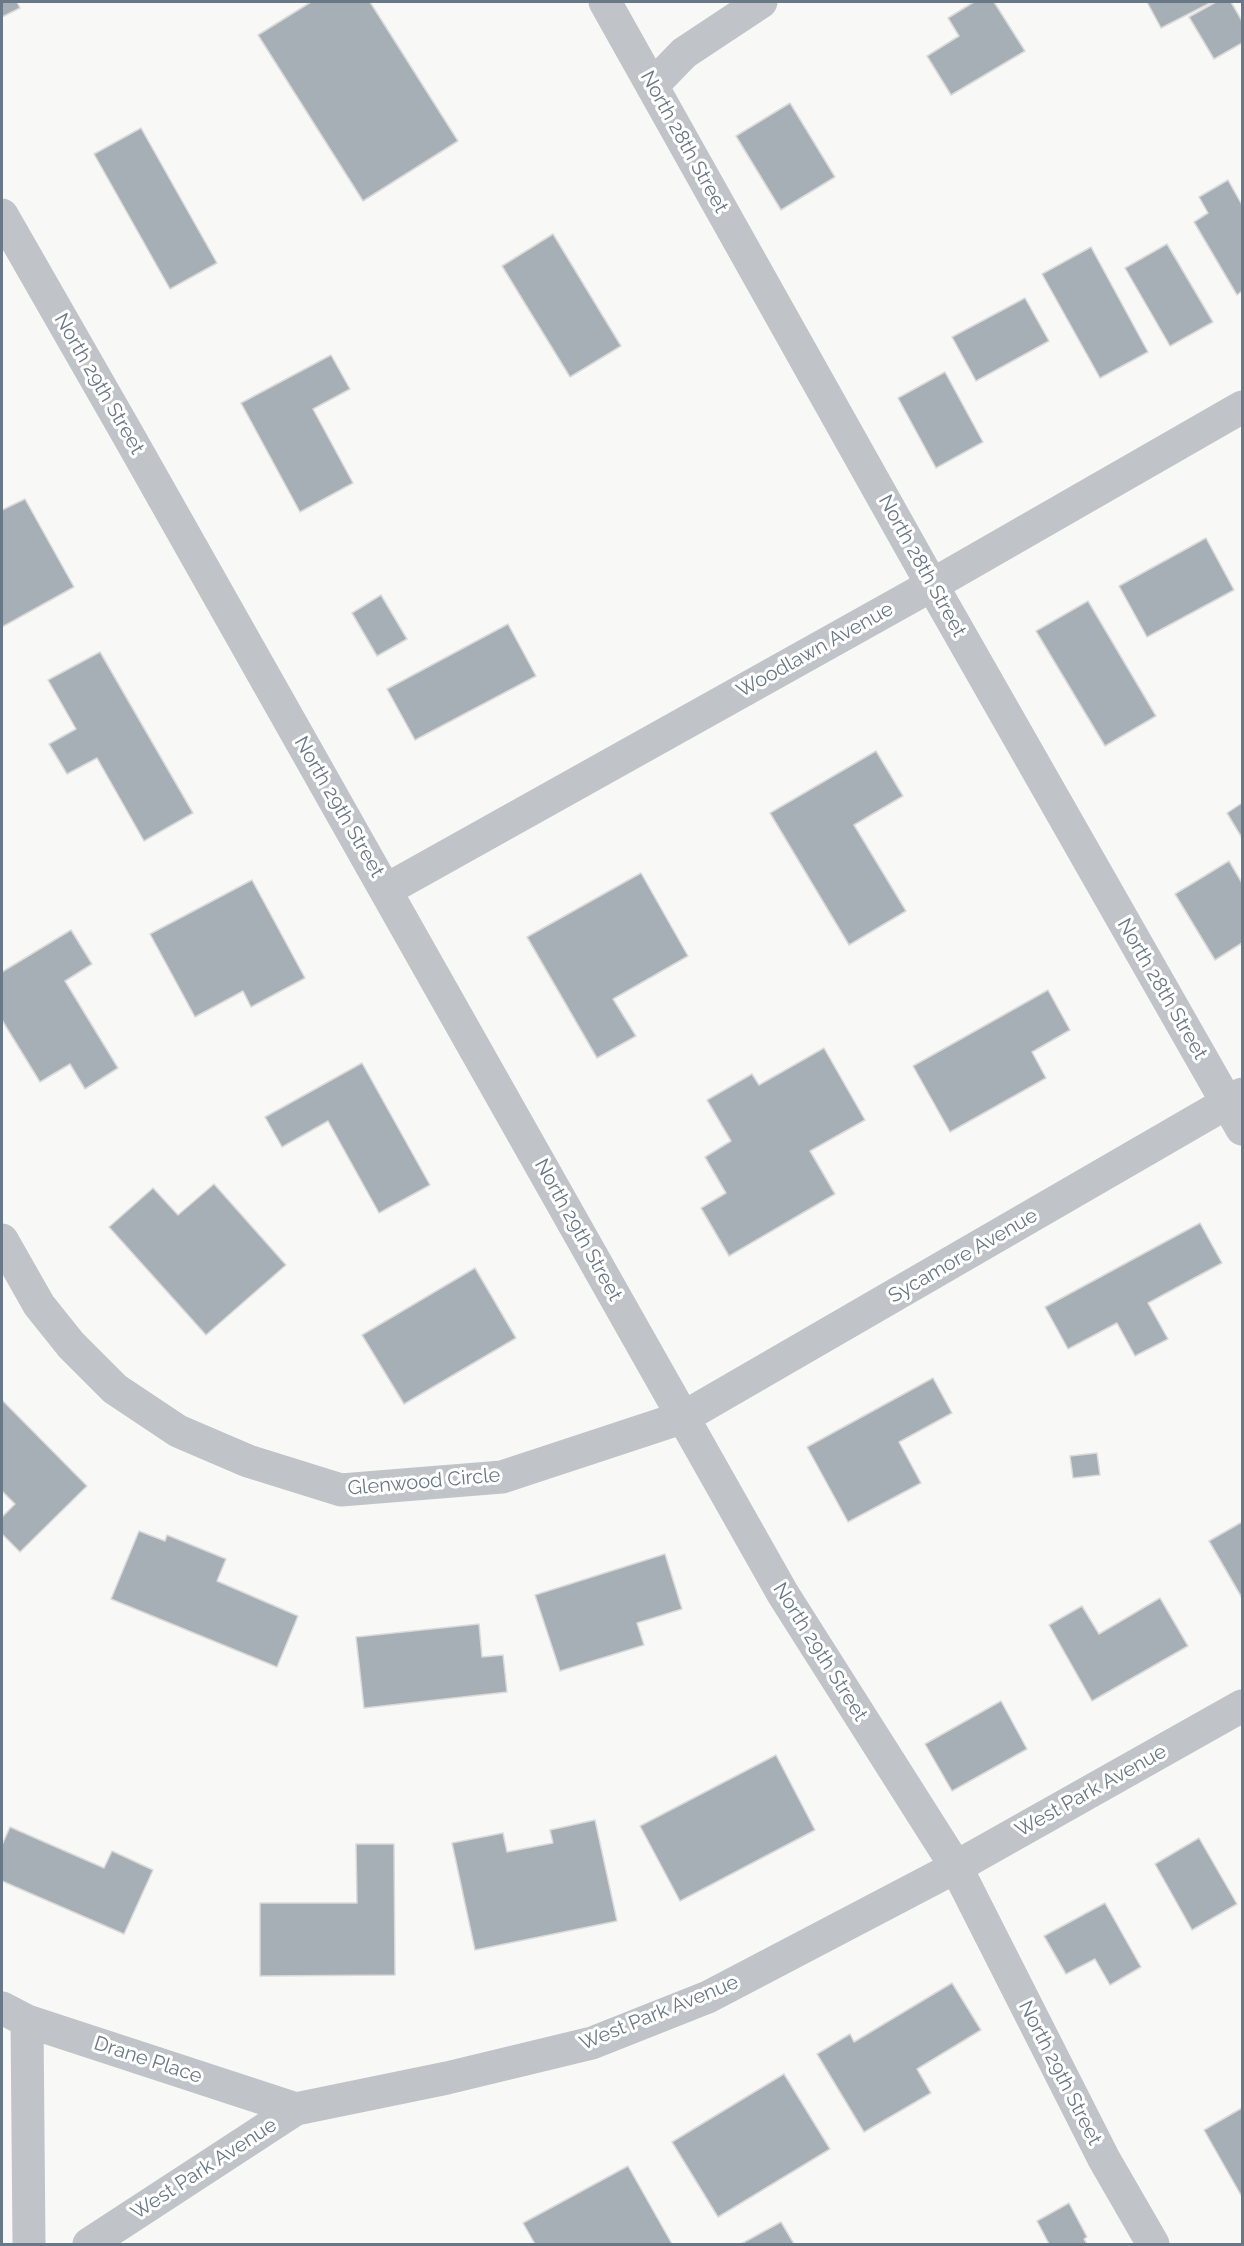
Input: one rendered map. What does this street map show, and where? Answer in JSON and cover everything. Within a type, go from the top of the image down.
[{"type":"street","name":"North 28th Street","points":[[605,2],[932,585],[1237,1109]]},
{"type":"street","points":[[652,86],[684,53],[761,2]]},
{"type":"street","name":"North 29th Street","points":[[2,215],[783,1594],[956,1867],[1104,2159],[1153,2244]]},
{"type":"street","name":"Woodlawn Avenue","points":[[386,890],[932,585],[1242,407]]},
{"type":"street","name":"Sycamore Avenue","points":[[684,1417],[1237,1109]]},
{"type":"street","name":"Glenwood Circle","points":[[2,1240],[39,1305],[71,1345],[115,1389],[178,1431],[248,1461],[341,1490],[502,1477],[684,1417]]},
{"type":"street","name":"West Park Avenue","points":[[89,2244],[296,2109],[447,2078],[592,2043],[708,1997],[956,1867],[1242,1706]]},
{"type":"street","points":[[14,2014],[29,2244]]},
{"type":"street","name":"Drane Place","points":[[14,2014],[296,2109]]},
{"type":"building","points":[[2,2],[17,2],[20,8],[2,17]]},
{"type":"building","points":[[311,2],[370,2],[458,141],[363,201],[258,35]]},
{"type":"building","points":[[974,2],[994,2],[1025,51],[951,95],[927,56],[959,36],[948,18]]},
{"type":"building","points":[[1147,2],[1212,2],[1161,28]]},
{"type":"building","points":[[1216,2],[1231,2],[1242,21],[1242,43],[1214,59],[1189,17]]},
{"type":"building","points":[[790,103],[835,177],[781,210],[736,136]]},
{"type":"building","points":[[141,128],[217,263],[170,289],[94,154]]},
{"type":"building","points":[[1228,180],[1242,205],[1242,291],[1237,295],[1194,222],[1208,213],[1199,197]]},
{"type":"building","points":[[553,234],[621,346],[570,377],[502,266]]},
{"type":"building","points":[[1167,244],[1213,322],[1170,346],[1125,268]]},
{"type":"building","points":[[1091,247],[1148,352],[1100,378],[1042,274]]},
{"type":"building","points":[[1025,298],[1049,341],[976,381],[952,337]]},
{"type":"building","points":[[331,355],[350,389],[313,409],[353,483],[300,512],[241,403]]},
{"type":"building","points":[[945,372],[983,442],[936,468],[898,398]]},
{"type":"building","points":[[25,499],[74,587],[2,627],[2,510]]},
{"type":"building","points":[[1206,538],[1234,590],[1147,637],[1119,586]]},
{"type":"building","points":[[381,595],[407,639],[377,656],[352,613]]},
{"type":"building","points":[[1088,601],[1156,716],[1105,746],[1036,631]]},
{"type":"building","points":[[508,624],[536,676],[415,740],[387,689]]},
{"type":"building","points":[[100,652],[193,813],[144,841],[97,758],[67,774],[49,744],[76,729],[48,680]]},
{"type":"building","points":[[876,751],[903,796],[854,825],[906,911],[849,945],[770,813]]},
{"type":"building","points":[[1242,803],[1242,838],[1227,813]]},
{"type":"building","points":[[1229,861],[1242,883],[1242,943],[1215,960],[1175,894]]},
{"type":"building","points":[[641,873],[688,956],[613,999],[636,1036],[597,1058],[527,937]]},
{"type":"building","points":[[252,880],[305,978],[251,1007],[243,991],[195,1017],[150,934]]},
{"type":"building","points":[[71,930],[92,964],[65,981],[118,1068],[85,1089],[70,1064],[40,1082],[2,1020],[2,972]]},
{"type":"building","points":[[1048,990],[1070,1030],[1032,1052],[1046,1078],[950,1132],[913,1066]]},
{"type":"building","points":[[824,1048],[865,1120],[810,1151],[835,1194],[729,1256],[701,1208],[726,1193],[705,1157],[731,1141],[707,1100],[752,1074],[759,1085]]},
{"type":"building","points":[[362,1063],[430,1185],[379,1213],[328,1121],[282,1147],[265,1117]]},
{"type":"building","points":[[214,1184],[286,1265],[206,1335],[109,1227],[153,1188],[178,1215]]},
{"type":"building","points":[[1200,1223],[1222,1263],[1148,1303],[1168,1339],[1135,1356],[1117,1323],[1068,1349],[1045,1307]]},
{"type":"building","points":[[475,1268],[516,1338],[404,1404],[362,1335]]},
{"type":"building","points":[[933,1378],[952,1413],[899,1442],[921,1483],[848,1522],[807,1447]]},
{"type":"building","points":[[2,1400],[87,1486],[20,1552],[2,1534],[2,1517],[15,1504],[2,1491]]},
{"type":"building","points":[[1097,1453],[1100,1475],[1073,1478],[1070,1456]]},
{"type":"building","points":[[1242,1522],[1242,1598],[1209,1541]]},
{"type":"building","points":[[139,1531],[165,1541],[167,1535],[226,1559],[217,1581],[298,1616],[277,1667],[111,1599]]},
{"type":"building","points":[[665,1554],[682,1609],[637,1623],[644,1645],[560,1671],[535,1595]]},
{"type":"building","points":[[1160,1598],[1188,1646],[1092,1701],[1049,1625],[1082,1606],[1099,1634]]},
{"type":"building","points":[[479,1624],[482,1657],[503,1655],[507,1692],[364,1708],[356,1637]]},
{"type":"building","points":[[1001,1701],[1027,1749],[952,1791],[925,1744]]},
{"type":"building","points":[[776,1755],[815,1830],[680,1901],[640,1826]]},
{"type":"building","points":[[595,1820],[617,1921],[475,1950],[452,1843],[503,1833],[507,1852],[553,1843],[550,1830]]},
{"type":"building","points":[[10,1827],[104,1868],[112,1851],[153,1870],[124,1934],[2,1881],[2,1845]]},
{"type":"building","points":[[1199,1838],[1237,1904],[1192,1930],[1155,1864]]},
{"type":"building","points":[[356,1844],[394,1844],[395,1975],[260,1976],[260,1903],[357,1903]]},
{"type":"building","points":[[1105,1903],[1141,1967],[1110,1985],[1095,1959],[1066,1974],[1044,1936]]},
{"type":"building","points":[[952,1983],[981,2030],[917,2069],[931,2093],[864,2132],[817,2054],[850,2034],[854,2042]]},
{"type":"building","points":[[784,2074],[830,2149],[718,2217],[672,2142]]},
{"type":"building","points":[[1242,2108],[1242,2197],[1204,2130]]},
{"type":"building","points":[[628,2166],[672,2244],[535,2244],[523,2223]]},
{"type":"building","points":[[1069,2203],[1087,2237],[1084,2239],[1087,2244],[1049,2244],[1037,2221]]},
{"type":"building","points":[[781,2222],[794,2244],[741,2244]]}]
